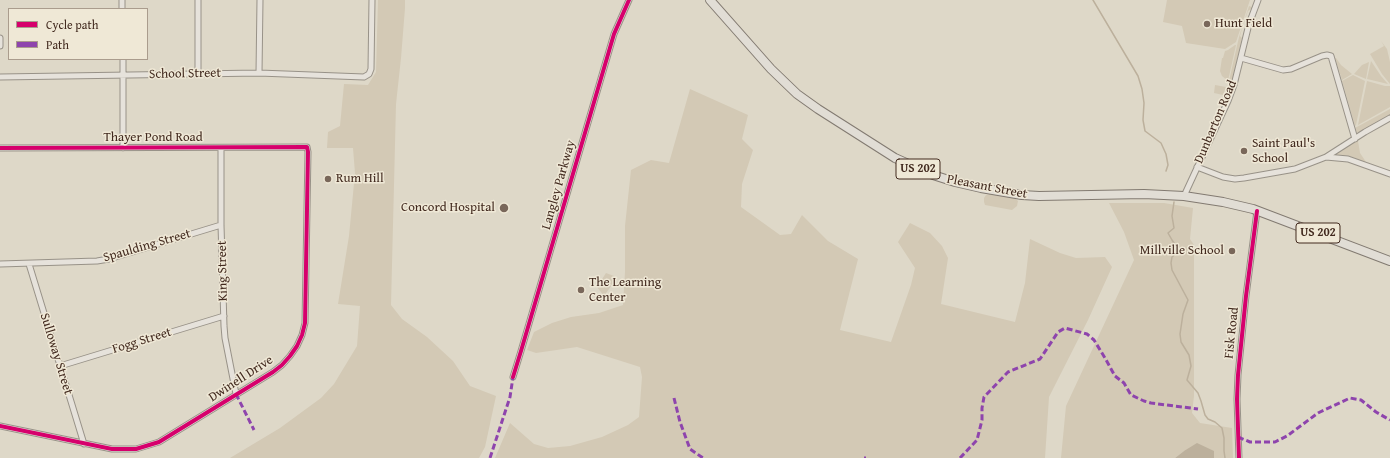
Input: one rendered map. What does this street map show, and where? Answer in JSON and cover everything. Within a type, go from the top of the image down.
[{"type":"main road","name":"Pleasant Street","points":[[710,0],[771,69],[797,94],[895,158],[924,171],[962,184],[1022,195],[1144,194],[1184,196]]},
{"type":"main road","name":"US 202","points":[[1184,196],[1235,204],[1390,261]]},
{"type":"street","points":[[198,0],[198,74]]},
{"type":"street","points":[[259,73],[260,0]]},
{"type":"street","name":"School Street","points":[[0,77],[259,73],[364,76],[369,74],[371,69],[372,0]]},
{"type":"street","name":"Langley Parkway","points":[[513,377],[522,351],[614,34],[629,0]]},
{"type":"street","name":"Dunbarton Road","points":[[1184,196],[1228,101],[1241,58],[1249,24],[1258,0]]},
{"type":"street","points":[[0,38],[0,46]]},
{"type":"street","points":[[1241,58],[1282,70],[1291,69],[1322,56],[1331,56],[1355,138]]},
{"type":"street","points":[[123,60],[123,148]]},
{"type":"street","points":[[1197,167],[1222,177],[1235,179],[1284,172],[1326,157],[1390,118]]},
{"type":"street","name":"Thayer Pond Road","points":[[0,148],[307,147]]},
{"type":"street","name":"Dwinell Drive","points":[[0,426],[112,449],[124,450],[148,447],[159,442],[282,365],[290,356],[302,335],[305,323],[307,147]]},
{"type":"street","name":"King Street","points":[[222,148],[221,225],[225,338],[236,394]]},
{"type":"street","points":[[1326,157],[1348,159],[1390,174]]},
{"type":"street","name":"Fisk Road","points":[[1239,458],[1237,399],[1238,375],[1246,289],[1257,211]]},
{"type":"street","name":"Spaulding Street","points":[[0,264],[85,262],[109,259],[221,225]]},
{"type":"street","name":"Sulloway Street","points":[[29,264],[84,444]]},
{"type":"street","name":"Fogg Street","points":[[60,366],[224,316]]},
{"type":"shaded area","points":[[378,0],[405,0],[396,104],[391,305],[402,319],[427,337],[453,361],[470,386],[496,396],[485,447],[479,458],[230,458],[280,428],[321,398],[334,384],[357,346],[360,306],[338,304],[349,236],[355,173],[353,148],[327,148],[328,132],[340,126],[344,84],[368,85],[376,72]]},
{"type":"shaded area","name":"Hunt Field","points":[[1167,0],[1250,0],[1236,42],[1225,49],[1186,43],[1182,26],[1163,22]]},
{"type":"shaded area","points":[[1249,6],[1252,7],[1248,11],[1243,25],[1240,36],[1242,38],[1233,78],[1229,81],[1239,37]]},
{"type":"shaded area","points":[[1381,41],[1387,49],[1390,62],[1390,84],[1370,54],[1384,46]]},
{"type":"shaded area","points":[[1235,45],[1228,81],[1222,76],[1220,71],[1222,58],[1225,51]]},
{"type":"shaded area","points":[[1335,58],[1341,65],[1352,74],[1342,80]]},
{"type":"shaded area","points":[[1371,61],[1381,76],[1388,84],[1367,79]]},
{"type":"shaded area","points":[[1369,62],[1366,79],[1354,74],[1362,65]]},
{"type":"shaded area","points":[[1353,75],[1365,81],[1355,126],[1342,81]]},
{"type":"shaded area","points":[[1367,81],[1390,86],[1390,107],[1358,125]]},
{"type":"shaded area","points":[[1215,85],[1226,87],[1223,95],[1214,93]]},
{"type":"shaded area","points":[[690,89],[748,115],[742,139],[753,150],[742,184],[741,207],[780,235],[791,234],[802,215],[828,241],[858,259],[840,330],[891,342],[911,285],[915,268],[898,242],[910,223],[930,233],[942,246],[948,258],[941,304],[1015,322],[1025,283],[1030,239],[1060,253],[1076,258],[1105,257],[1112,267],[1088,320],[1049,397],[1045,458],[495,458],[510,423],[534,444],[548,448],[570,446],[602,437],[628,425],[639,417],[642,377],[640,367],[577,347],[536,353],[527,350],[534,332],[552,323],[571,317],[599,313],[623,305],[625,226],[631,170],[651,160],[669,163]]},
{"type":"shaded area","points":[[1390,109],[1390,116],[1359,133],[1357,132],[1355,128]]},
{"type":"shaded area","points":[[1356,140],[1358,141],[1360,153],[1366,162],[1336,155],[1336,152]]},
{"type":"shaded area","points":[[990,194],[1015,198],[1018,201],[1017,206],[1012,210],[985,205],[984,198],[986,195]]},
{"type":"shaded area","points":[[1109,203],[1164,203],[1193,208],[1190,239],[1194,245],[1194,396],[1192,413],[1200,423],[1232,428],[1233,458],[1214,458],[1214,451],[1184,451],[1175,458],[1061,458],[1066,406],[1134,260],[1124,232]]},
{"type":"shaded area","points":[[606,273],[614,276],[616,279],[604,296],[597,287]]},
{"type":"shaded area","points":[[1197,443],[1214,451],[1214,458],[1175,458],[1184,451]]},
{"type":"waterway","points":[[1093,0],[1138,76],[1144,103],[1143,120],[1145,131],[1161,143],[1166,154],[1168,165],[1166,171]]},
{"type":"waterway","points":[[1174,202],[1172,216],[1174,228],[1168,233],[1178,249],[1178,252],[1172,257],[1172,270],[1188,300],[1183,314],[1180,334],[1181,342],[1189,355],[1191,366],[1187,380],[1198,393],[1205,415],[1208,419],[1215,422],[1222,428],[1225,458]]},
{"type":"marked path","points":[[960,458],[977,440],[982,420],[984,397],[1008,372],[1040,359],[1058,332],[1065,328],[1087,334],[1094,340],[1115,376],[1124,383],[1131,395],[1151,403],[1198,409]]},
{"type":"marked path","points":[[490,458],[510,397],[513,377]]},
{"type":"marked path","points":[[236,394],[254,430]]},
{"type":"marked path","points":[[674,398],[680,422],[690,449],[703,458]]},
{"type":"marked path","points":[[1238,437],[1250,442],[1275,442],[1287,436],[1318,413],[1350,398],[1361,400],[1376,412],[1390,420]]},
{"type":"cycle path","points":[[513,377],[614,34],[629,0]]},
{"type":"cycle path","points":[[0,148],[307,147],[308,152],[305,323],[297,346],[282,365],[159,442],[136,449],[112,449],[0,426]]},
{"type":"cycle path","points":[[1239,458],[1237,399],[1238,375],[1257,211]]},
{"type":"place","name":"Hunt Field","points":[[1207,24]]},
{"type":"place","name":"Saint Paul's School","points":[[1244,151]]},
{"type":"place","name":"Rum Hill","points":[[328,179]]},
{"type":"place","name":"Concord Hospital","points":[[504,208]]},
{"type":"place","name":"Millville School","points":[[1232,251]]},
{"type":"place","name":"The Learning Center","points":[[581,290]]}]
